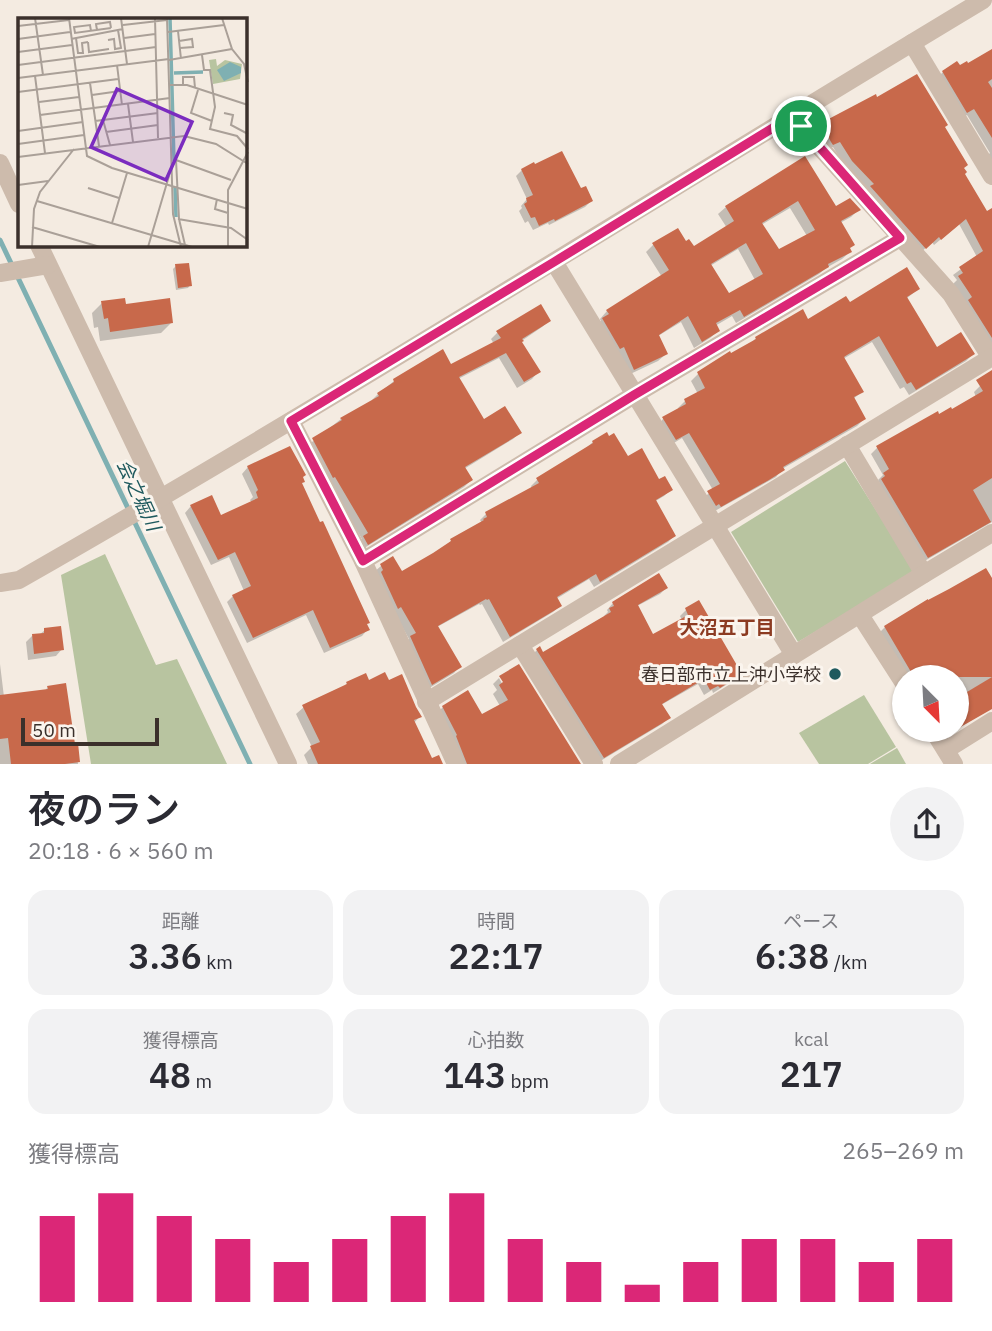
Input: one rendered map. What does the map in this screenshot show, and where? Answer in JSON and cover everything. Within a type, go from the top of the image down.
[{"type":"street","points":[[0,583],[19,580],[161,499],[984,0]]},
{"type":"street","points":[[912,43],[992,176]]},
{"type":"street","points":[[426,702],[992,357],[951,294],[794,115]]},
{"type":"street","points":[[0,163],[18,202]]},
{"type":"street","points":[[363,561],[634,395],[900,238]]},
{"type":"street","points":[[40,247],[288,764]]},
{"type":"street","points":[[554,262],[794,655]]},
{"type":"street","points":[[0,273],[48,265]]},
{"type":"street","points":[[291,421],[363,561],[456,764]]},
{"type":"street","points":[[847,445],[924,574]]},
{"type":"street","points":[[619,764],[992,533]]},
{"type":"street","points":[[860,615],[892,665]]},
{"type":"street","points":[[520,645],[594,764]]},
{"type":"street","points":[[941,742],[950,757],[992,721]]},
{"type":"green space","points":[[845,461],[915,572],[798,642],[731,532]]},
{"type":"green space","points":[[105,554],[156,665],[177,659],[227,764],[91,764],[61,575]]},
{"type":"green space","points":[[864,695],[896,747],[868,764],[819,764],[799,733]]},
{"type":"green space","points":[[897,748],[906,764],[870,764]]},
{"type":"building","points":[[992,49],[992,79],[988,82],[992,88],[992,138],[974,109],[967,113],[942,71],[957,61],[960,65],[967,61],[968,63]]},
{"type":"building","points":[[917,74],[948,125],[945,127],[968,165],[964,168],[967,172],[965,174],[987,211],[992,208],[992,338],[968,300],[972,297],[958,276],[963,273],[959,267],[983,251],[966,219],[926,249],[870,186],[874,184],[852,161],[840,142],[833,145],[821,123],[876,94],[877,97]]},
{"type":"building","points":[[562,151],[581,188],[586,186],[593,201],[555,221],[554,219],[539,226],[535,217],[531,218],[524,204],[527,202],[526,198],[533,195],[521,169]]},
{"type":"building","points":[[805,156],[836,206],[850,198],[861,210],[841,221],[855,245],[850,248],[852,252],[744,317],[740,310],[716,323],[720,331],[702,342],[688,316],[659,335],[668,354],[634,370],[624,347],[620,349],[602,318],[609,314],[606,310],[669,270],[652,243],[678,228],[686,241],[689,239],[694,246],[734,221],[725,206]],"holes":[[[798,201],[815,230],[779,249],[762,223]],[[746,243],[763,274],[729,293],[711,264]]]},
{"type":"building","points":[[189,263],[192,286],[178,288],[175,264]]},
{"type":"building","points":[[907,267],[920,289],[907,297],[937,347],[961,332],[975,354],[916,390],[911,382],[907,384],[879,336],[844,357],[864,392],[854,397],[866,419],[783,467],[785,470],[769,480],[721,507],[719,504],[716,506],[707,491],[720,484],[689,433],[676,440],[662,417],[686,404],[684,399],[705,388],[697,372],[803,309],[808,319],[846,296],[850,302]]},
{"type":"building","points":[[125,298],[126,304],[170,298],[173,323],[110,332],[108,318],[104,319],[101,301]]},
{"type":"building","points":[[541,304],[551,321],[522,339],[522,342],[541,372],[524,382],[506,353],[459,377],[484,419],[505,406],[522,433],[465,467],[473,480],[368,545],[363,536],[368,533],[335,477],[333,478],[312,438],[379,396],[377,393],[394,382],[393,379],[443,349],[451,364],[501,338],[496,331]]},
{"type":"building","points":[[992,370],[992,478],[973,490],[991,522],[928,558],[881,479],[885,476],[883,473],[889,469],[876,446],[938,411],[939,414],[951,407],[952,409],[983,391],[976,380]]},
{"type":"building","points":[[607,432],[609,436],[614,433],[628,456],[642,448],[659,479],[665,476],[673,490],[656,500],[676,536],[600,582],[596,574],[557,597],[562,606],[510,637],[489,599],[438,626],[462,667],[432,685],[410,636],[416,633],[401,607],[398,609],[380,564],[393,556],[402,571],[433,553],[451,541],[450,539],[484,520],[487,517],[485,512],[539,483],[536,478]]},
{"type":"building","points":[[290,446],[306,475],[303,477],[305,482],[302,483],[320,522],[323,521],[370,623],[367,624],[370,630],[330,648],[313,610],[253,638],[232,595],[251,586],[235,552],[218,560],[190,505],[212,495],[221,515],[258,498],[258,490],[247,466]]},
{"type":"building","points":[[986,568],[992,578],[992,677],[970,677],[970,665],[907,665],[884,626]]},
{"type":"building","points":[[659,573],[668,588],[638,605],[653,634],[688,615],[685,608],[699,600],[742,674],[720,688],[718,686],[710,690],[704,679],[662,704],[671,718],[604,758],[536,649],[540,646],[543,652],[611,612],[609,608],[614,606],[612,602]]},
{"type":"building","points":[[61,626],[64,650],[34,654],[32,634],[44,633],[44,628]]},
{"type":"building","points":[[519,664],[581,764],[467,764],[457,735],[442,706],[468,690],[482,714],[508,700],[499,685],[503,682],[499,676]]},
{"type":"building","points":[[385,672],[389,680],[402,674],[422,717],[414,720],[432,758],[439,755],[443,764],[318,764],[310,746],[320,742],[302,705],[366,673],[369,680]]},
{"type":"building","points":[[992,677],[992,709],[970,722],[970,690]]},
{"type":"building","points":[[66,683],[80,762],[11,764],[8,738],[0,739],[0,695],[48,689],[47,686]]},
{"type":"waterway","name":"会之堀川","points":[[0,240],[250,764]]},
{"type":"place","name":"春日部市立上沖小学校","points":[[835,674]]},
{"type":"district","name":"大沼五丁目","points":[[727,627]]},
{"type":"route","points":[[794,115],[801,126],[900,238],[634,395],[363,561],[291,421],[794,115]]}]
